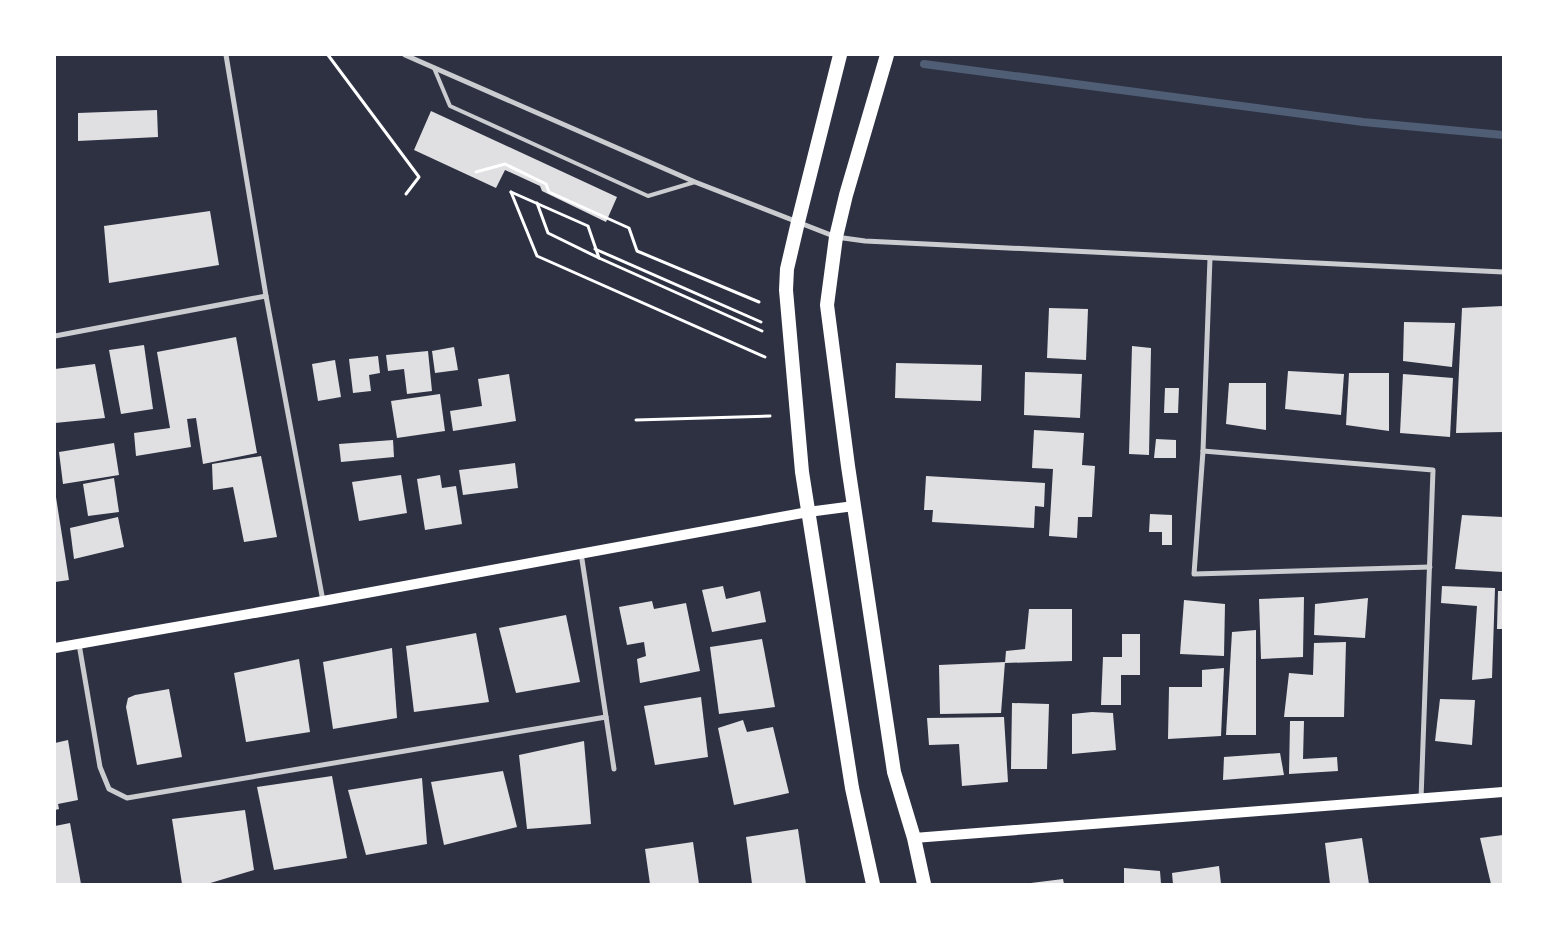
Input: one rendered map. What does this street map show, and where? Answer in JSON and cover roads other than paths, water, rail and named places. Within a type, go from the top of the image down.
[{"type":"highway","points":[[840,55],[787,269],[786,290],[802,472],[852,788],[873,884]]},
{"type":"highway","points":[[887,55],[846,195],[836,237],[827,305],[854,506],[894,772],[914,838],[924,884]]},
{"type":"main road","points":[[55,648],[323,602],[808,512],[854,506]]},
{"type":"main road","points":[[914,838],[1503,792]]},
{"type":"street","points":[[226,55],[266,296],[323,602]]},
{"type":"street","points":[[405,55],[695,182],[836,237],[865,241],[1503,272]]},
{"type":"street","points":[[1210,258],[1203,451],[1194,574],[1430,567]]},
{"type":"street","points":[[55,336],[266,296]]},
{"type":"street","points":[[1203,451],[1433,470],[1421,799]]},
{"type":"street","points":[[581,553],[614,769]]},
{"type":"street","points":[[79,644],[100,767],[109,789],[127,798],[606,717]]},
{"type":"lane","points":[[434,68],[450,106],[648,196],[695,182]]},
{"type":"waterway","points":[[924,64],[1363,122],[1503,135]]}]
